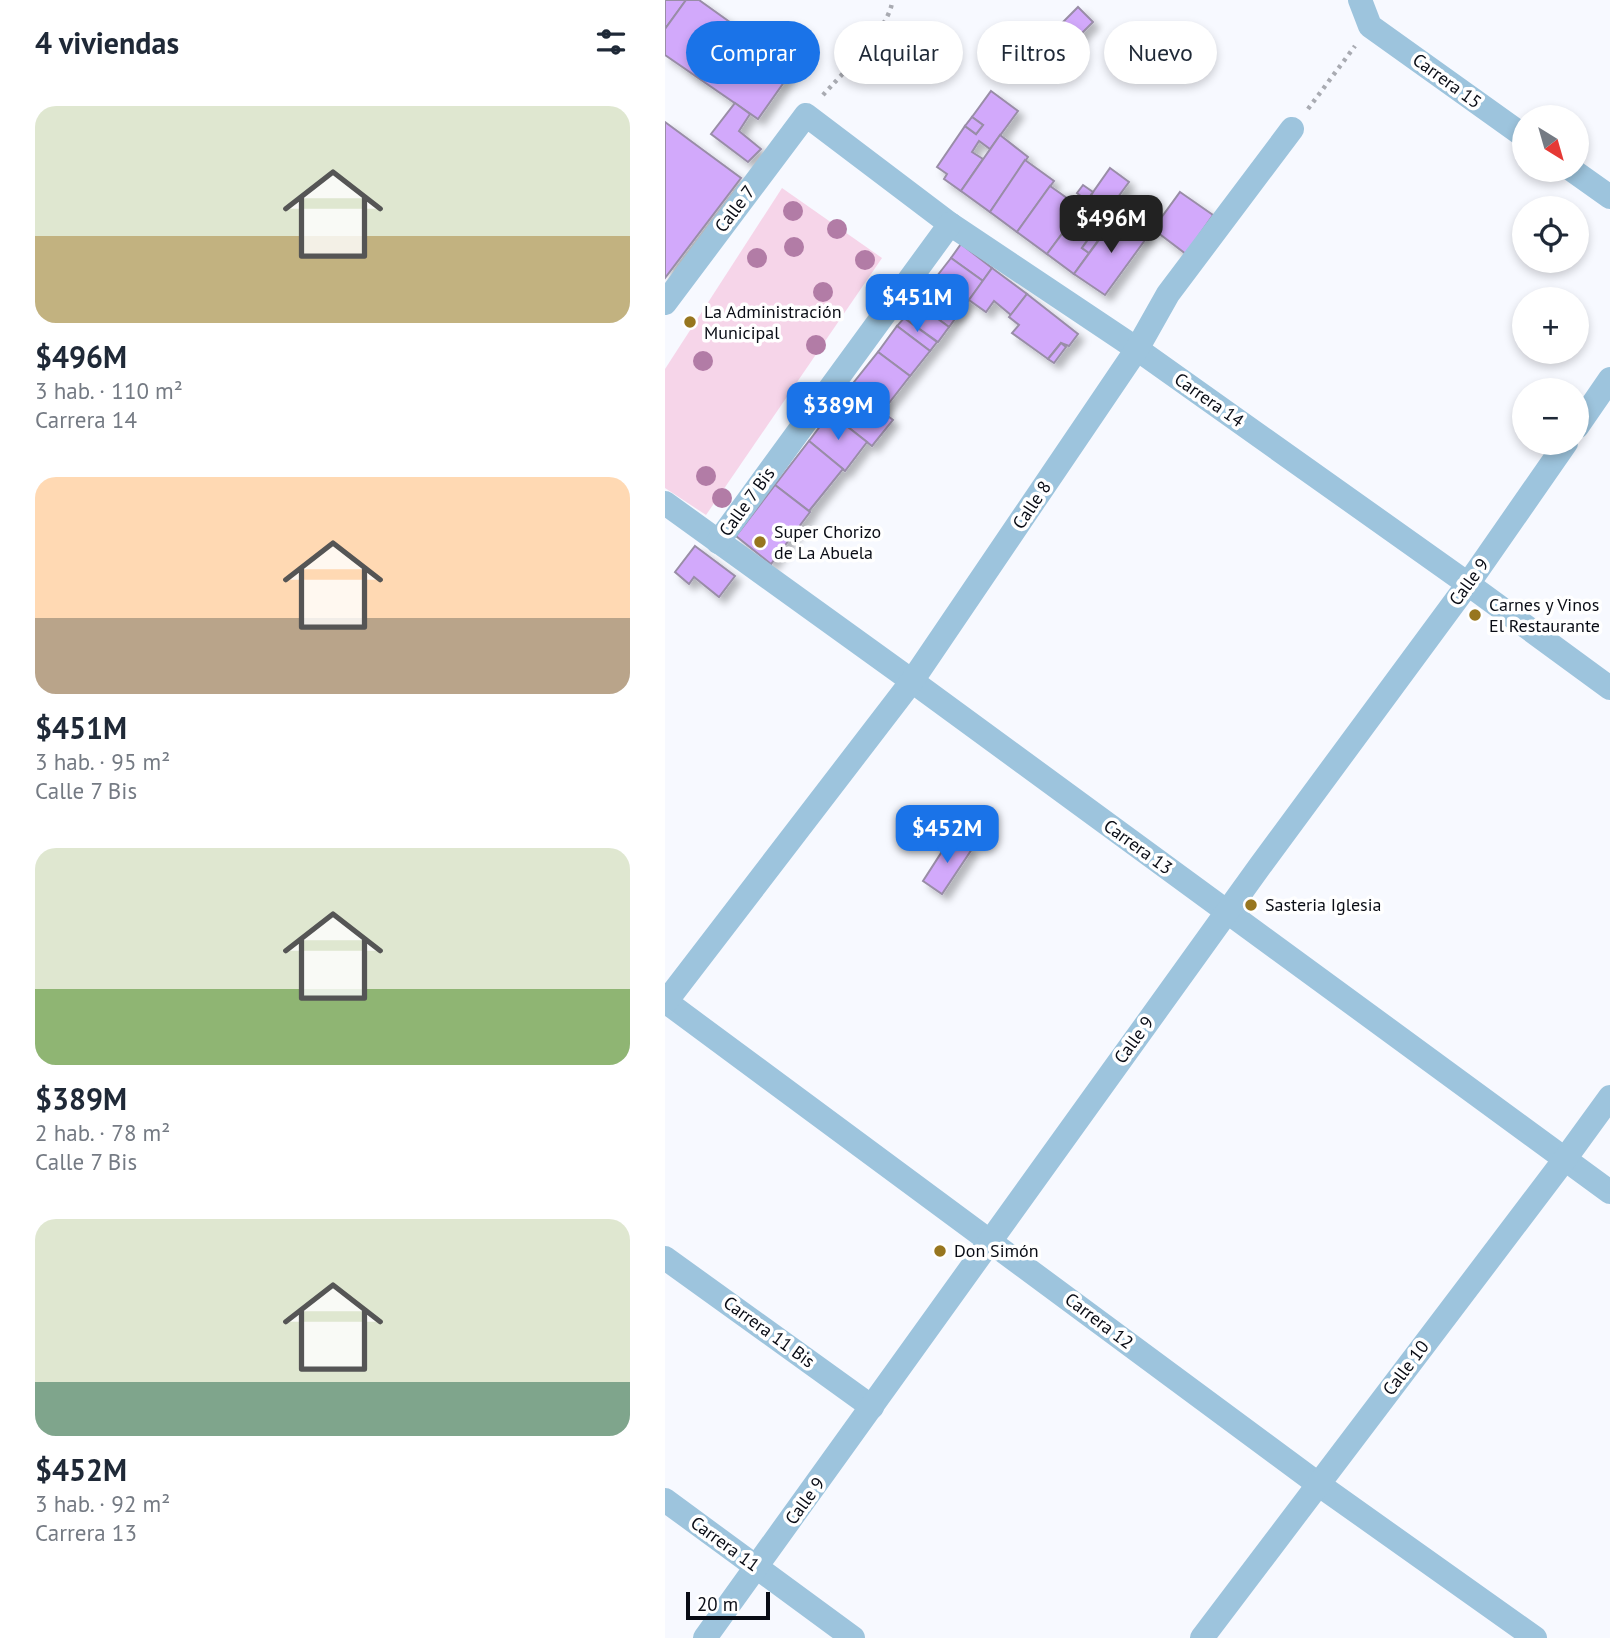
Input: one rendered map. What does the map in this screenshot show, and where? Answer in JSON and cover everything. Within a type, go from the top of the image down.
[{"type":"street","points":[[1360,0],[1370,26]]},
{"type":"street","name":"Carrera 15","points":[[1370,26],[1512,127]]},
{"type":"street","name":"Carrera 14","points":[[806,115],[950,224],[1137,349],[1610,688]]},
{"type":"street","name":"Calle 7","points":[[665,303],[806,115]]},
{"type":"street","name":"Calle 8","points":[[665,1002],[912,681],[1137,349],[1168,294],[1292,130]]},
{"type":"street","points":[[1589,182],[1610,197]]},
{"type":"street","name":"Calle 7 Bis","points":[[718,542],[950,224]]},
{"type":"street","points":[[1589,410],[1610,379]]},
{"type":"street","name":"Calle 9","points":[[705,1638],[1226,912],[1468,584],[1558,455]]},
{"type":"street","name":"Carrera 13","points":[[665,503],[1610,1192]]},
{"type":"street","name":"Carrera 12","points":[[665,1002],[1318,1483],[1535,1638]]},
{"type":"street","name":"Calle 10","points":[[1202,1638],[1610,1097]]},
{"type":"street","name":"Carrera 11 Bis","points":[[665,1258],[872,1407]]},
{"type":"street","name":"Carrera 11","points":[[665,1500],[853,1638]]},
{"type":"path","points":[[806,115],[885,24],[892,0]]},
{"type":"path","points":[[1292,130],[1370,26]]},
{"type":"shaded area","points":[[782,188],[882,258],[706,515],[665,488],[665,369]]},
{"type":"building","points":[[665,0],[686,0],[665,29]]},
{"type":"building","points":[[686,0],[699,0],[728,21],[686,21],[686,69],[665,55],[665,29]]},
{"type":"building","points":[[1078,7],[1093,22],[1090,25],[1090,21],[1064,21]]},
{"type":"building","points":[[707,84],[783,84],[758,119]]},
{"type":"building","points":[[991,91],[1018,111],[990,149],[979,141],[972,152],[983,159],[961,191],[944,179],[947,174],[937,167],[965,126],[976,134],[983,125],[972,117]]},
{"type":"building","points":[[735,103],[750,114],[739,131],[761,149],[748,162],[711,134]]},
{"type":"building","points":[[972,117],[983,125],[976,134],[965,126]]},
{"type":"building","points":[[665,122],[741,178],[665,278]]},
{"type":"building","points":[[1000,135],[1028,157],[990,212],[961,191]]},
{"type":"building","points":[[1025,160],[1054,181],[1017,232],[990,212]]},
{"type":"building","points":[[1110,168],[1129,182],[1110,208],[1091,195]]},
{"type":"building","points":[[1083,185],[1093,192],[1087,201],[1077,193]]},
{"type":"building","points":[[1050,186],[1081,208],[1047,254],[1017,232]]},
{"type":"building","points":[[1180,192],[1213,215],[1186,254],[1153,229]]},
{"type":"building","points":[[1091,195],[1110,209],[1082,248],[1089,253],[1074,274],[1047,254]]},
{"type":"building","points":[[1116,200],[1124,205],[1089,253],[1082,248]]},
{"type":"building","points":[[1118,214],[1148,236],[1105,295],[1074,274]]},
{"type":"building","points":[[961,244],[992,268],[983,281],[951,258]]},
{"type":"building","points":[[951,258],[983,281],[949,327],[916,303]]},
{"type":"building","points":[[992,268],[1027,294],[1011,315],[994,301],[986,312],[969,300]]},
{"type":"building","points":[[1027,294],[1078,334],[1069,346],[1061,343],[1048,359],[1012,333],[1019,325],[1009,317]]},
{"type":"building","points":[[916,303],[949,327],[938,342],[904,318]]},
{"type":"building","points":[[904,318],[937,342],[930,351],[897,326]]},
{"type":"building","points":[[897,326],[930,351],[910,376],[878,352]]},
{"type":"building","points":[[1061,343],[1066,347],[1054,363],[1048,359]]},
{"type":"building","points":[[878,352],[910,376],[882,412],[850,387]]},
{"type":"building","points":[[850,387],[893,420],[872,446],[830,413]]},
{"type":"building","points":[[830,413],[867,442],[845,471],[809,441]]},
{"type":"building","points":[[809,441],[843,469],[809,511],[775,485]]},
{"type":"building","points":[[775,485],[810,512],[771,564],[736,536]]},
{"type":"building","points":[[695,546],[735,576],[719,597],[694,577],[689,584],[675,572]]},
{"type":"building","points":[[952,836],[972,849],[942,894],[923,881]]},
{"type":"place","name":"La Administración Municipal","points":[[690,322]]},
{"type":"place","name":"Super Chorizo de La Abuela","points":[[760,542]]},
{"type":"place","name":"Carnes y Vinos El Restaurante","points":[[1475,615]]},
{"type":"place","name":"Sasteria Iglesia","points":[[1251,905]]},
{"type":"place","name":"Don Simón","points":[[940,1251]]}]
